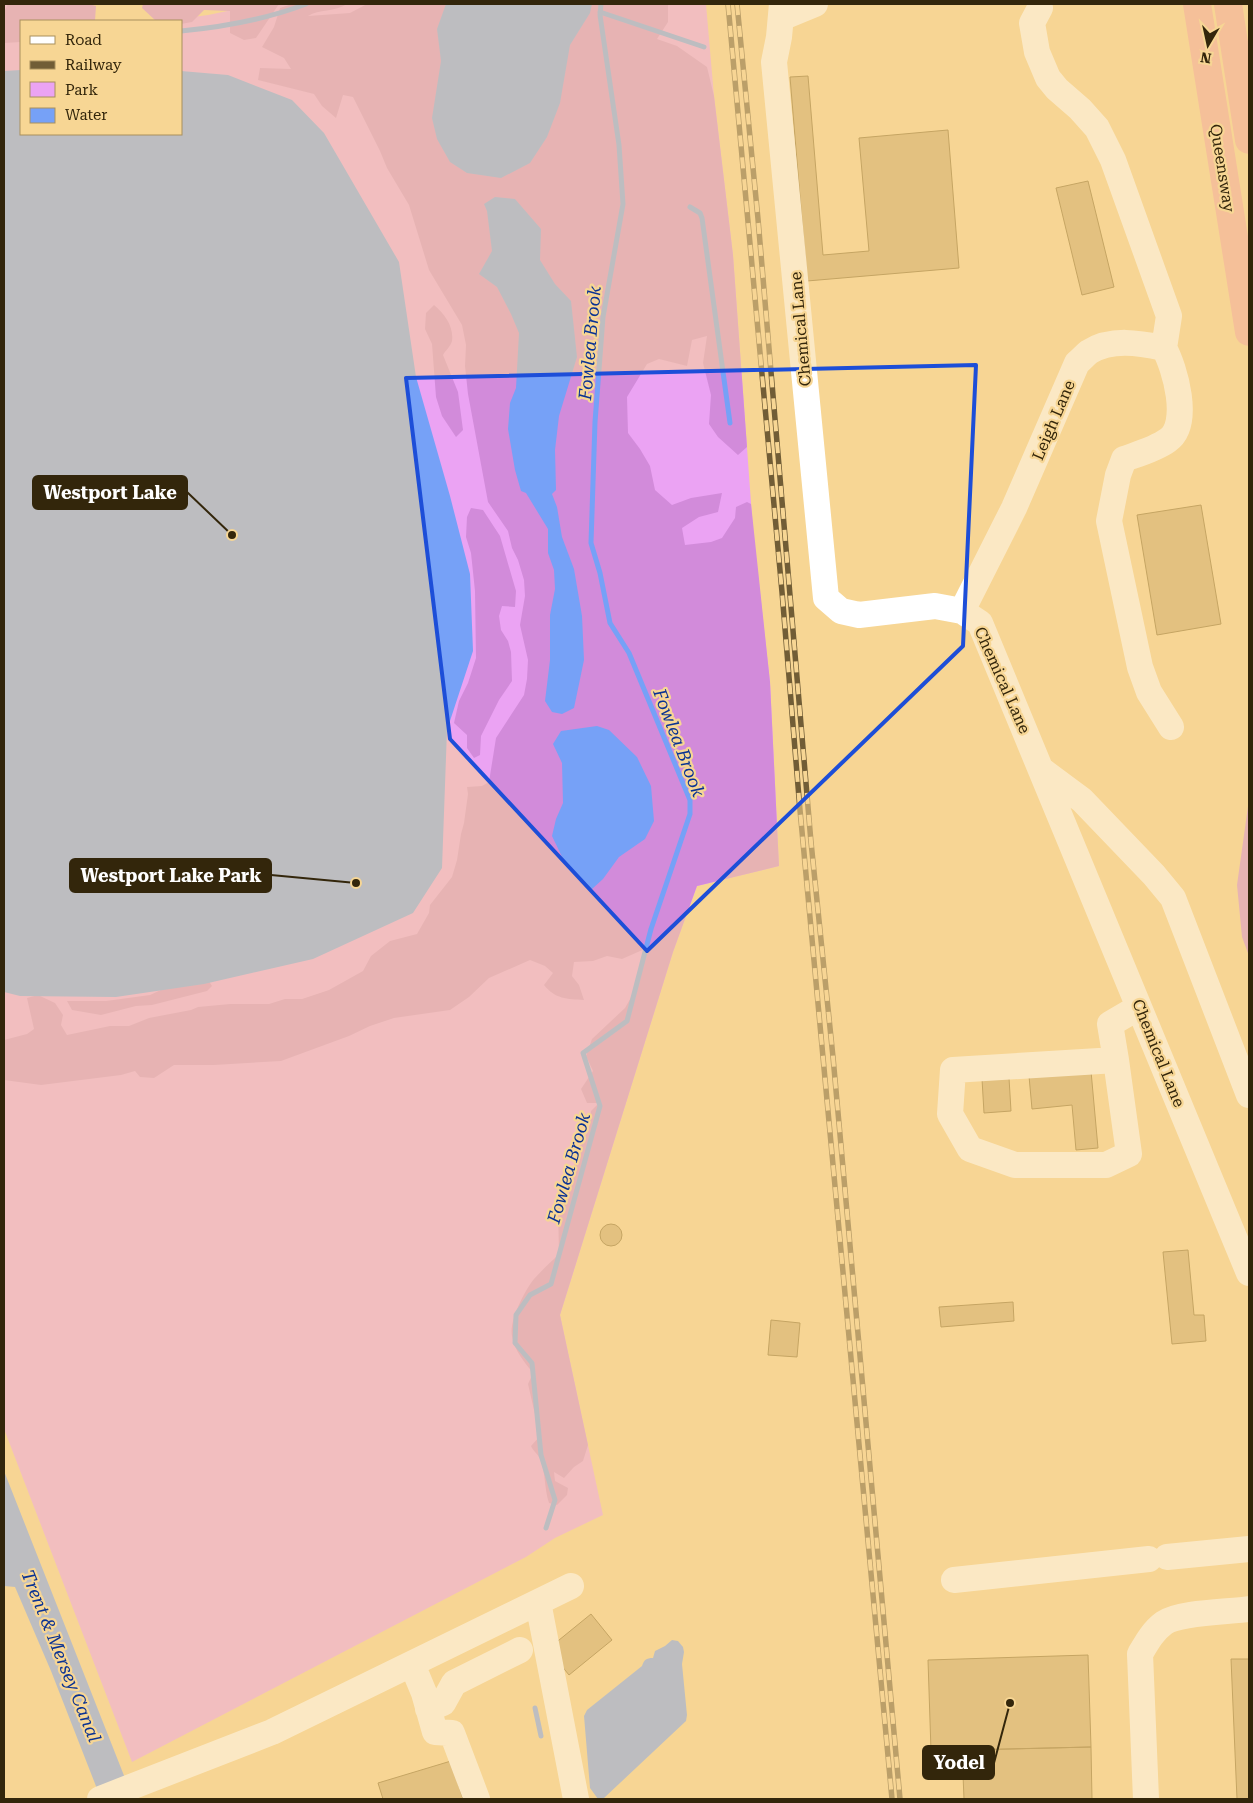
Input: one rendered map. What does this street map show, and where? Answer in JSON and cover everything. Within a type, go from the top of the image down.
[{"type":"highway","name":"Queensway","points":[[1197,4],[1249,332]]},
{"type":"highway","name":"Queensway","points":[[1228,4],[1249,140]]},
{"type":"street","points":[[781,11],[814,4]]},
{"type":"street","points":[[1040,8],[1032,23],[1037,52],[1048,78],[1097,128],[1113,160],[1169,316],[1164,348],[1170,359],[1180,403],[1179,425],[1169,440],[1124,459],[1118,475],[1109,521],[1140,667],[1149,692],[1171,727]]},
{"type":"street","name":"Chemical Lane","points":[[781,11],[774,62],[826,598],[841,611],[859,615],[935,606],[962,611],[980,623],[1249,1273]]},
{"type":"street","name":"Leigh Lane","points":[[962,611],[1014,508],[1077,364],[1088,352],[1106,345],[1125,342],[1164,348]]},
{"type":"street","points":[[1042,771],[1082,800],[1154,875],[1173,898],[1249,1095]]},
{"type":"street","points":[[1116,1060],[953,1070],[950,1114],[970,1149],[1015,1165],[1106,1165],[1129,1154],[1116,1060],[1110,1024],[1139,1007]]},
{"type":"street","points":[[954,1580],[1249,1549]]},
{"type":"street","points":[[100,1799],[272,1732],[572,1586]]},
{"type":"street","points":[[538,1602],[576,1799]]},
{"type":"street","points":[[1146,1799],[1140,1654],[1151,1635],[1165,1622],[1179,1617],[1249,1610]]},
{"type":"street","points":[[428,1708],[443,1703],[454,1683],[520,1650]]},
{"type":"street","points":[[412,1664],[435,1732],[452,1733],[477,1799]]},
{"type":"highlighted area","points":[[976,365],[963,646],[647,951],[450,739],[406,378]]},
{"type":"green space","points":[[4,4],[40,4],[20,20],[20,135],[182,135],[182,20],[170,20],[208,15],[261,4],[706,4],[714,96],[733,255],[753,530],[770,682],[779,866],[697,886],[673,952],[560,1315],[603,1515],[555,1538],[526,1557],[132,1762],[4,1429]]},
{"type":"shaded area","points":[[8,4],[89,4],[96,6],[95,20],[20,20],[20,42],[4,43],[4,12]]},
{"type":"shaded area","points":[[143,4],[279,4],[256,38],[244,40],[230,33],[230,11],[204,10],[192,22],[182,24],[182,20],[155,20],[142,8]]},
{"type":"shaded area","points":[[292,4],[347,4],[308,16],[350,13],[367,4],[668,4],[668,22],[657,39],[677,46],[707,67],[714,96],[733,255],[747,447],[738,455],[718,437],[709,424],[711,395],[703,363],[707,336],[692,340],[687,366],[659,359],[647,364],[627,397],[628,433],[650,466],[655,490],[672,505],[691,498],[722,493],[718,512],[699,517],[682,528],[685,545],[711,542],[722,538],[735,518],[736,507],[747,502],[751,504],[770,682],[779,866],[697,886],[673,952],[560,1315],[588,1445],[583,1461],[574,1467],[564,1478],[554,1472],[555,1481],[568,1488],[567,1495],[557,1505],[549,1503],[542,1464],[531,1446],[540,1436],[528,1384],[533,1373],[515,1346],[512,1336],[513,1322],[518,1306],[530,1284],[559,1254],[558,1208],[569,1193],[577,1152],[589,1129],[591,1111],[599,1103],[587,1103],[581,1089],[593,1071],[586,1056],[592,1039],[625,1008],[640,978],[641,966],[647,948],[622,959],[607,956],[593,961],[574,962],[572,976],[579,985],[584,1000],[567,999],[552,993],[544,985],[553,973],[545,966],[530,960],[489,978],[469,997],[450,1010],[394,1018],[281,1061],[174,1065],[154,1078],[140,1077],[135,1071],[121,1075],[41,1085],[4,1080],[4,1040],[27,1034],[34,1029],[27,998],[38,995],[55,1003],[63,1015],[61,1025],[67,1035],[110,1026],[129,1026],[149,1018],[198,1007],[230,1004],[269,1004],[285,999],[302,999],[329,990],[363,971],[371,956],[390,941],[417,934],[429,913],[430,905],[452,877],[464,823],[468,794],[467,787],[482,786],[489,782],[496,738],[524,695],[528,660],[520,625],[525,596],[524,580],[508,531],[488,502],[468,394],[465,366],[466,345],[462,325],[429,270],[409,205],[387,168],[353,97],[343,95],[336,118],[322,106],[314,94],[258,80],[260,68],[291,69],[284,58],[262,47],[274,27],[280,8]]},
{"type":"shaded area","points":[[434,305],[442,312],[452,331],[451,343],[443,355],[458,392],[463,430],[456,437],[442,416],[436,397],[432,344],[425,329],[426,313]]},
{"type":"shaded area","points":[[471,508],[483,510],[500,536],[516,591],[515,607],[502,606],[499,616],[501,630],[508,641],[511,652],[512,681],[499,700],[481,736],[480,755],[474,758],[467,748],[467,735],[454,723],[459,701],[468,683],[476,658],[475,591],[471,553],[466,537],[467,517]]},
{"type":"shaded area","points":[[1249,799],[1249,956],[1242,937],[1237,885]]},
{"type":"shaded area","points":[[207,978],[212,986],[207,991],[152,1005],[136,1006],[101,1015],[72,1010],[67,1001],[106,1001],[150,995],[163,989]]},
{"type":"water","points":[[446,4],[592,4],[590,13],[570,45],[560,103],[547,137],[530,163],[501,178],[467,173],[450,162],[437,139],[432,118],[441,61],[437,29]]},
{"type":"water","points":[[20,70],[20,135],[182,135],[182,71],[228,75],[292,100],[324,133],[399,262],[416,377],[470,574],[473,651],[447,730],[442,868],[413,913],[313,959],[204,984],[116,997],[20,996],[4,992],[4,71]]},
{"type":"water","points":[[495,197],[515,199],[541,229],[540,260],[555,284],[571,301],[577,357],[559,416],[555,450],[556,490],[552,494],[557,507],[562,537],[574,569],[582,616],[584,660],[574,708],[562,714],[552,712],[545,701],[550,660],[550,615],[555,589],[554,570],[548,553],[548,529],[526,493],[521,491],[515,470],[508,429],[510,403],[516,388],[519,333],[497,287],[479,274],[492,251],[487,211],[484,204]]},
{"type":"water","points":[[597,726],[609,730],[637,757],[651,786],[654,821],[645,839],[619,857],[603,879],[592,889],[576,877],[564,861],[552,836],[556,819],[563,803],[562,763],[553,744],[561,731]]},
{"type":"water","name":"Trent & Mersey Canal","points":[[4,1471],[133,1799],[101,1799],[51,1671],[15,1587],[4,1586]]},
{"type":"water","points":[[672,1640],[678,1641],[683,1647],[684,1652],[682,1664],[686,1721],[604,1798],[598,1799],[590,1788],[584,1716],[587,1710],[642,1666],[646,1660],[653,1658],[655,1651]]},
{"type":"building","points":[[808,76],[823,255],[869,251],[859,138],[948,130],[959,268],[807,281],[790,77]]},
{"type":"building","points":[[1088,181],[1114,287],[1082,295],[1056,188]]},
{"type":"building","points":[[1201,505],[1221,624],[1157,635],[1137,515]]},
{"type":"building","points":[[1091,1071],[1098,1148],[1076,1150],[1072,1105],[1032,1109],[1029,1076]]},
{"type":"building","points":[[1009,1078],[1011,1111],[984,1113],[982,1079]]},
{"type":"building","points":[[611,1224],[619,1227],[622,1235],[619,1243],[611,1246],[603,1243],[600,1235],[603,1227]]},
{"type":"building","points":[[1188,1250],[1194,1315],[1204,1315],[1206,1341],[1172,1344],[1163,1252]]},
{"type":"building","points":[[1013,1302],[1014,1321],[941,1327],[939,1307]]},
{"type":"building","points":[[771,1320],[800,1323],[797,1357],[768,1355]]},
{"type":"building","points":[[591,1614],[612,1640],[569,1675],[548,1649]]},
{"type":"building","points":[[1088,1655],[1091,1747],[931,1751],[928,1660]]},
{"type":"building","points":[[1231,1659],[1249,1659],[1249,1799],[1237,1799]]},
{"type":"building","points":[[1091,1747],[1092,1799],[964,1799],[962,1750]]},
{"type":"building","points":[[451,1761],[463,1799],[383,1799],[378,1783]]},
{"type":"waterway","points":[[182,31],[245,22],[306,4]]},
{"type":"waterway","name":"Fowlea Brook","points":[[546,1528],[555,1500],[541,1455],[532,1363],[515,1343],[516,1315],[530,1295],[551,1284],[600,1106],[583,1053],[627,1021],[651,929],[690,814],[690,800],[629,653],[610,623],[600,573],[591,543],[595,422],[603,317],[623,204],[619,145],[600,15],[601,4]]},
{"type":"waterway","points":[[600,12],[704,47]]},
{"type":"waterway","points":[[690,207],[700,213],[702,218],[730,423]]},
{"type":"waterway","name":"Fowlea Brook","points":[[535,1708],[541,1736]]},
{"type":"railway","points":[[728,4],[800,810],[892,1799]]},
{"type":"railway","points":[[737,4],[758,219],[811,842],[833,1057],[900,1799]]},
{"type":"place","name":"Westport Lake","points":[[232,535]]},
{"type":"place","name":"Westport Lake Park","points":[[356,883]]},
{"type":"place","name":"Yodel","points":[[1010,1703]]}]
